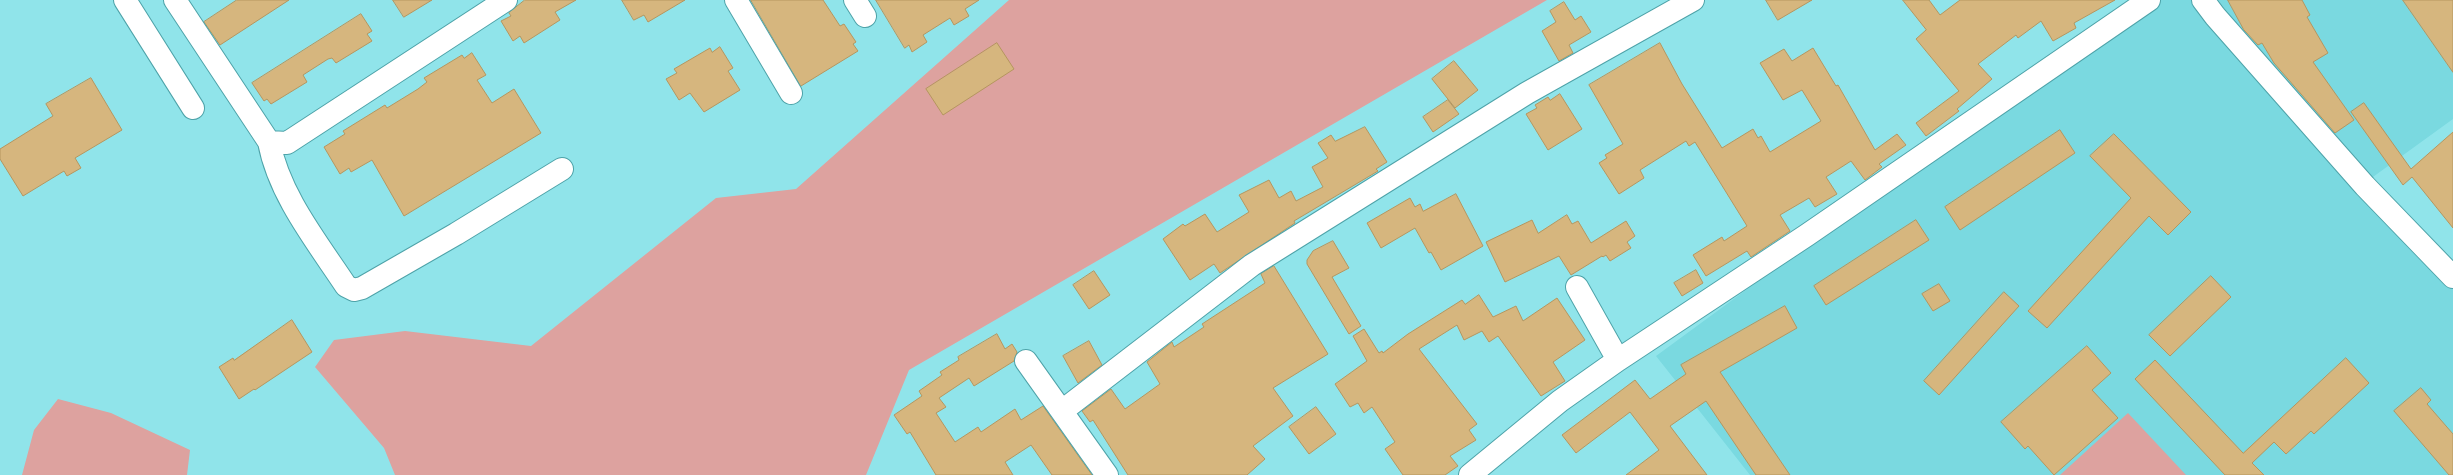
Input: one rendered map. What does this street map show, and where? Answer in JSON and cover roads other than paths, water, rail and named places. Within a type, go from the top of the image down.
[{"type":"street","points":[[125,0],[193,108]]},
{"type":"street","points":[[175,0],[269,142],[273,161],[284,186],[310,231],[346,286],[354,290],[362,288],[456,234],[562,169]]},
{"type":"street","points":[[269,142],[287,143],[506,0]]},
{"type":"street","points":[[736,0],[791,93]]},
{"type":"street","points":[[1062,411],[1252,265],[1527,93],[1693,0]]},
{"type":"street","points":[[1470,475],[1560,401],[1618,360],[1814,231],[2149,0]]},
{"type":"street","points":[[2203,0],[2220,22],[2365,186],[2453,277]]},
{"type":"street","points":[[1577,287],[1618,360]]},
{"type":"street","points":[[1026,361],[1107,475]]}]
